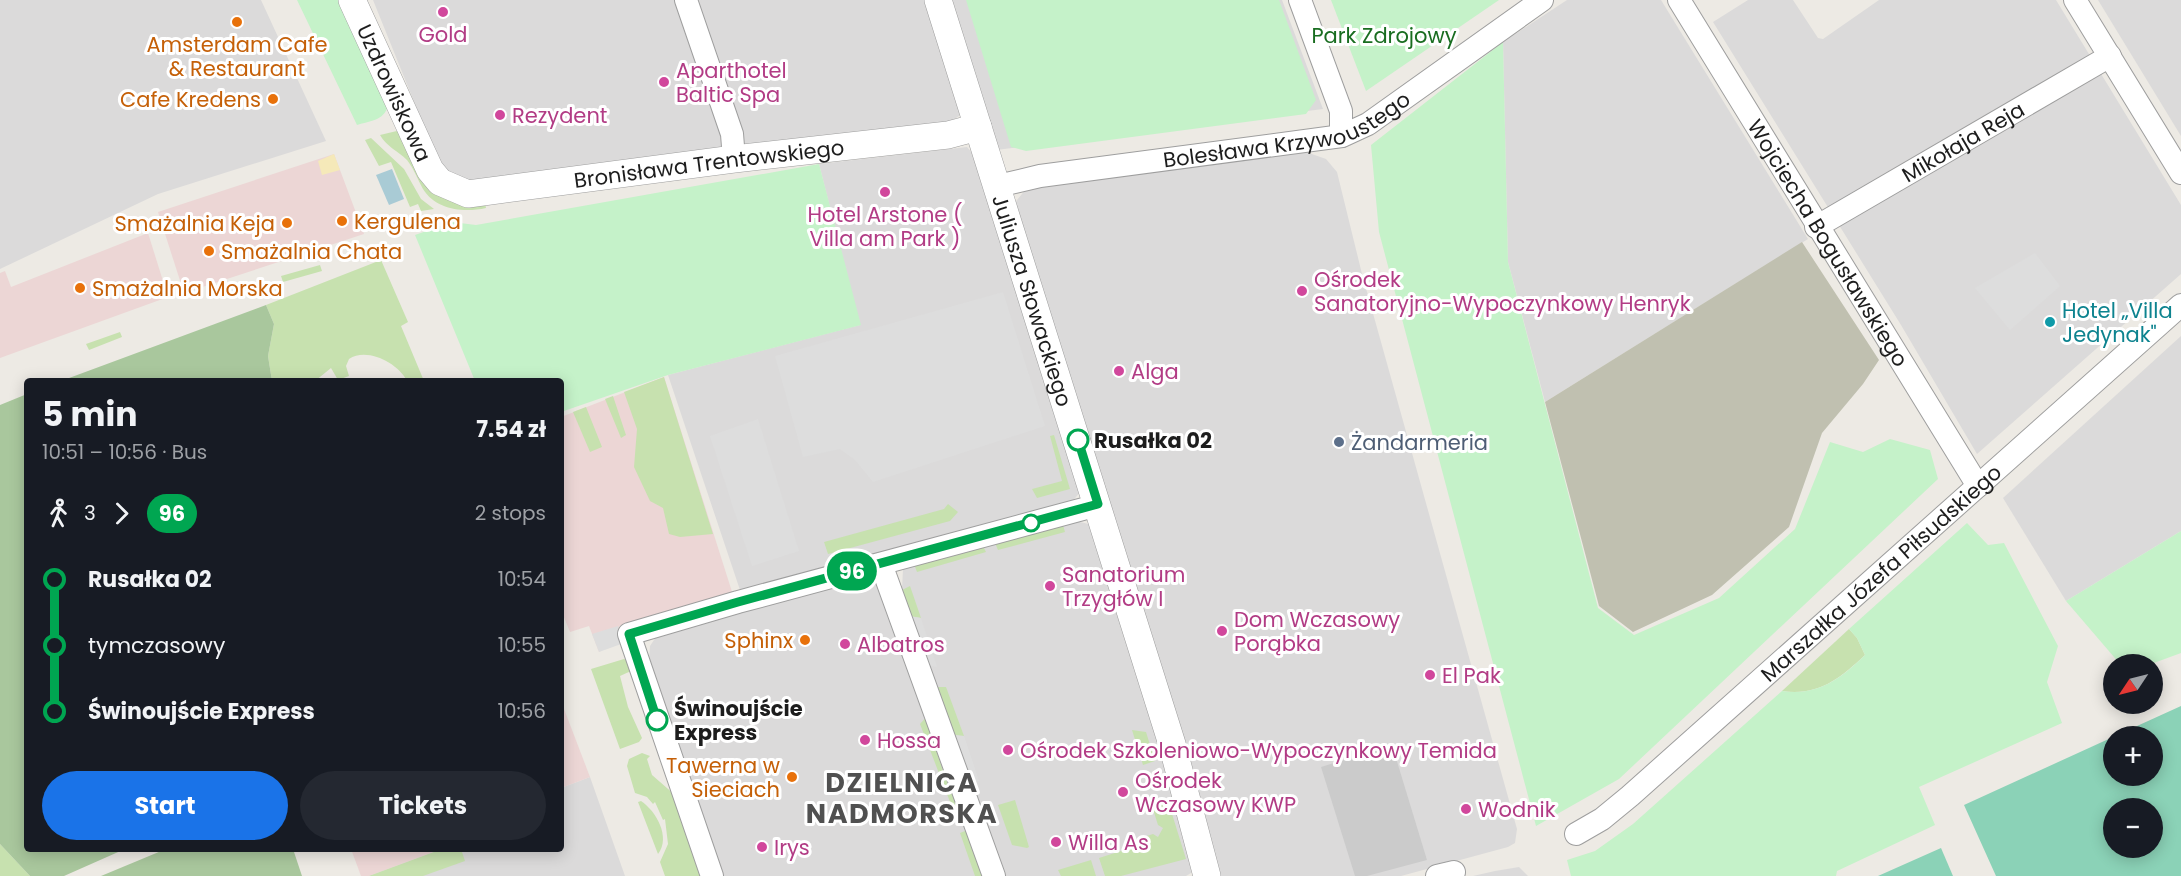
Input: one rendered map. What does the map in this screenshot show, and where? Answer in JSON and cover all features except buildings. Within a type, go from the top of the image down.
[{"type":"street","name":"Uzdrowiskowa","points":[[352,0],[430,170],[440,182]]},
{"type":"street","points":[[686,0],[732,134],[734,159]]},
{"type":"street","name":"Juliusza Słowackiego","points":[[938,0],[1172,744],[1207,876]]},
{"type":"street","points":[[1300,0],[1341,111],[1341,136]]},
{"type":"street","name":"Bolesława Krzywoustego","points":[[998,186],[1040,176],[1341,136],[1368,124],[1542,0]]},
{"type":"street","name":"Wojciecha Bogusławskiego","points":[[1678,0],[1816,227],[1978,486]]},
{"type":"street","points":[[2075,0],[2181,173]]},
{"type":"street","name":"Mikołaja Reja","points":[[1816,227],[2110,56]]},
{"type":"street","name":"Bronisława Trentowskiego","points":[[440,182],[468,194],[734,159],[948,135],[978,127]]},
{"type":"street","name":"Marszałka Józefa Piłsudskiego","points":[[1576,834],[1602,819],[1630,796],[2181,306]]},
{"type":"street","points":[[712,876],[629,634],[1098,504]]},
{"type":"street","points":[[881,564],[994,876]]},
{"type":"shaded area","points":[[0,0],[261,0],[326,141],[158,194],[0,269]]},
{"type":"shaded area","points":[[373,0],[1282,0],[1323,109],[996,150],[962,107],[959,116],[950,122],[458,185],[444,176]]},
{"type":"shaded area","points":[[1567,0],[1661,0],[1808,239],[1545,402],[1508,262],[1503,42]]},
{"type":"shaded area","points":[[1748,0],[1793,0],[1818,38],[1823,39],[1879,0],[2056,0],[2181,205],[2181,274],[1977,454],[1901,325],[1713,22]]},
{"type":"shaded area","points":[[2098,0],[2181,0],[2181,136]]},
{"type":"shaded area","points":[[967,147],[981,163],[1081,491],[1071,503],[741,593],[668,375],[860,325],[819,164]]},
{"type":"shaded area","points":[[1306,152],[1326,159],[1337,172],[1362,274],[1517,829],[1515,843],[1508,847],[1401,876],[1220,876],[1013,205],[1026,189]]},
{"type":"shaded area","points":[[334,154],[364,234],[184,293],[158,212]]},
{"type":"shaded area","points":[[148,233],[168,297],[0,358],[0,273],[5,271],[11,287]]},
{"type":"shaded area","points":[[1802,242],[1879,360],[1863,384],[1822,433],[1789,527],[1712,595],[1633,632],[1599,606],[1545,402]]},
{"type":"shaded area","points":[[2035,253],[2060,286],[2010,330],[1975,288]]},
{"type":"shaded area","points":[[1003,292],[1045,426],[873,482],[855,460],[840,449],[803,457],[775,356]]},
{"type":"shaded area","points":[[2181,336],[2181,531],[2066,601],[2003,498]]},
{"type":"shaded area","points":[[664,377],[733,595],[619,626],[622,638],[599,652],[589,626],[570,632],[564,617],[564,416]]},
{"type":"shaded area","points":[[758,419],[799,551],[752,566],[710,436]]},
{"type":"shaded area","points":[[1075,521],[1089,524],[1095,531],[1194,864],[1191,873],[1186,876],[1001,876],[902,590],[903,569]]},
{"type":"shaded area","points":[[866,577],[875,578],[986,876],[724,876],[649,662],[650,646],[656,637],[685,627]]},
{"type":"shaded area","points":[[909,616],[921,618],[937,667],[927,665]]},
{"type":"shaded area","points":[[618,626],[624,643],[599,652],[592,634]]},
{"type":"shaded area","points":[[564,709],[590,777],[564,787]]},
{"type":"shaded area","points":[[953,735],[964,736],[979,781],[968,782]]},
{"type":"shaded area","points":[[1392,745],[1427,860],[1367,876],[1355,876],[1321,767]]},
{"type":"shaded area","points":[[590,777],[625,876],[369,876],[434,852],[564,852],[564,787]]},
{"type":"shaded area","points":[[352,852],[434,852],[369,876],[361,876]]},
{"type":"shaded area","points":[[1519,867],[1528,876],[1473,876],[1495,871]]},
{"type":"green space","points":[[297,0],[341,0],[388,103],[385,113],[372,121],[357,125]]},
{"type":"green space","points":[[966,0],[1279,0],[1316,100],[1306,114],[1026,151],[1011,147]]},
{"type":"green space","name":"Park Zdrojowy","points":[[1331,0],[1499,0],[1366,91]]},
{"type":"green space","points":[[1503,42],[1508,262],[1598,608],[1634,635],[1719,598],[1795,529],[1830,442],[1863,452],[1890,439],[1930,450],[1938,479],[1619,779],[1536,826],[1379,232],[1371,145]]},
{"type":"green space","points":[[401,130],[485,203],[486,208],[460,210],[435,202],[423,189],[407,160],[389,146],[380,135]]},
{"type":"green space","points":[[371,138],[404,169],[421,199],[434,209],[421,211],[418,204],[410,207],[391,162],[379,166],[365,140]]},
{"type":"green space","points":[[819,164],[861,325],[668,375],[564,411],[564,378],[474,378],[415,235],[452,222],[476,225]]},
{"type":"green space","points":[[381,260],[408,322],[401,326],[423,378],[405,378],[389,363],[364,355],[349,359],[346,366],[349,376],[344,378],[337,378],[331,368],[319,378],[272,378],[268,356],[274,324],[266,305]]},
{"type":"green space","points":[[320,265],[322,271],[283,282],[281,276]]},
{"type":"green space","points":[[266,305],[274,324],[268,356],[272,378],[69,378]]},
{"type":"green space","points":[[120,332],[122,337],[89,350],[86,344]]},
{"type":"green space","points":[[664,377],[713,534],[680,537],[669,534],[663,508],[650,501],[634,467],[637,429],[624,392]]},
{"type":"green space","points":[[24,395],[24,852],[118,852],[64,876],[30,876],[0,844],[0,405]]},
{"type":"green space","points":[[613,396],[626,435],[621,438],[605,399]]},
{"type":"green space","points":[[586,407],[602,447],[590,452],[573,412]]},
{"type":"green space","points":[[1054,435],[1070,489],[1037,498],[1032,489],[1062,481],[1050,436]]},
{"type":"green space","points":[[948,504],[958,512],[950,521],[828,554],[824,542],[944,509]]},
{"type":"green space","points":[[1967,523],[1988,545],[2004,543],[2058,646],[2047,682],[2062,723],[1919,787],[1935,825],[1837,871],[1836,876],[1571,876],[1567,860],[1595,851],[1633,824],[1782,691],[1807,691],[1818,688],[1838,678],[1856,664],[1865,655],[1857,638],[1849,629]]},
{"type":"green space","points":[[1063,525],[1065,532],[998,550],[995,543]]},
{"type":"green space","points":[[2181,531],[2181,653],[2163,660],[2163,654],[2111,654],[2066,601]]},
{"type":"green space","points":[[983,546],[986,552],[917,572],[914,564]]},
{"type":"green space","points":[[910,586],[921,618],[909,616],[902,590]]},
{"type":"green space","points":[[1849,629],[1857,638],[1865,655],[1828,684],[1807,691],[1782,691]]},
{"type":"green space","points":[[624,659],[629,661],[631,671],[620,676],[628,707],[642,738],[639,742],[620,749],[591,669]]},
{"type":"green space","points":[[936,687],[946,687],[964,736],[953,735]]},
{"type":"green space","points":[[2181,706],[2181,876],[1996,876],[1964,805],[2103,742],[2103,786],[2163,786],[2163,726],[2137,726]]},
{"type":"green space","points":[[929,714],[935,730],[931,736],[951,793],[959,796],[962,804],[952,807],[920,724]]},
{"type":"green space","points":[[1132,730],[1146,732],[1155,761],[1143,765]]},
{"type":"green space","points":[[642,753],[650,756],[647,759],[652,775],[675,795],[704,876],[665,876],[660,862],[668,844],[665,819],[663,820],[655,802],[653,804],[647,797],[635,793],[627,766],[629,759]]},
{"type":"green space","points":[[1015,800],[1029,847],[1027,848],[1012,845],[998,805]]},
{"type":"green space","points":[[641,801],[652,811],[660,825],[663,840],[658,854],[638,802]]},
{"type":"green space","points":[[1168,801],[1186,859],[1121,876],[1105,876],[1099,858],[1127,849],[1125,843],[1153,834],[1158,837],[1163,828],[1158,825],[1152,806]]},
{"type":"green space","points":[[970,829],[986,876],[975,876],[960,833]]},
{"type":"green space","points":[[0,844],[30,876],[0,876]]},
{"type":"green space","points":[[1941,848],[1953,876],[1878,876]]},
{"type":"green space","points":[[159,852],[294,852],[302,876],[101,876]]},
{"type":"green space","points":[[434,852],[462,852],[465,861],[423,876],[369,876]]},
{"type":"green space","points":[[1091,860],[1096,876],[1061,876],[1058,870]]},
{"type":"sand","points":[[334,154],[340,170],[322,175],[318,161]]},
{"type":"water","points":[[392,169],[404,199],[389,205],[376,175]]},
{"type":"bus line","name":"96","points":[[657,720],[629,634],[1098,504],[1078,440]]},
{"type":"place","name":"Gold","points":[[443,12]]},
{"type":"place","name":"Amsterdam Cafe & Restaurant","points":[[237,22]]},
{"type":"place","name":"Aparthotel Baltic Spa","points":[[664,82]]},
{"type":"place","name":"Cafe Kredens","points":[[273,99]]},
{"type":"place","name":"Rezydent","points":[[500,115]]},
{"type":"place","name":"Hotel Arstone ( Villa am Park )","points":[[885,192]]},
{"type":"place","name":"Kergulena","points":[[342,221]]},
{"type":"place","name":"Smażalnia Keja","points":[[287,223]]},
{"type":"place","name":"Smażalnia Chata","points":[[209,251]]},
{"type":"place","name":"Smażalnia Morska","points":[[80,288]]},
{"type":"place","name":"Ośrodek Sanatoryjno-Wypoczynkowy Henryk","points":[[1302,291]]},
{"type":"place","name":"Hotel „Villa Jedynak\"","points":[[2050,322]]},
{"type":"place","name":"Alga","points":[[1119,371]]},
{"type":"place","name":"Rusałka 02","points":[[1078,440]]},
{"type":"place","name":"Żandarmeria","points":[[1339,442]]},
{"type":"place","name":"Sanatorium Trzygłów I","points":[[1050,586]]},
{"type":"place","name":"Dom Wczasowy Porąbka","points":[[1222,631]]},
{"type":"place","name":"Sphinx","points":[[805,640]]},
{"type":"place","name":"Albatros","points":[[845,644]]},
{"type":"place","name":"El Pak","points":[[1430,675]]},
{"type":"place","name":"Świnoujście Express","points":[[657,720]]},
{"type":"place","name":"Hossa","points":[[865,740]]},
{"type":"place","name":"Ośrodek Szkoleniowo-Wypoczynkowy Temida","points":[[1008,750]]},
{"type":"place","name":"Tawerna w Sieciach","points":[[792,777]]},
{"type":"place","name":"Ośrodek Wczasowy KWP","points":[[1123,792]]},
{"type":"place","name":"Wodnik","points":[[1466,809]]},
{"type":"place","name":"Willa As","points":[[1056,842]]},
{"type":"place","name":"Irys","points":[[762,847]]},
{"type":"district","name":"DZIELNICA NADMORSKA","points":[[902,798]]}]
